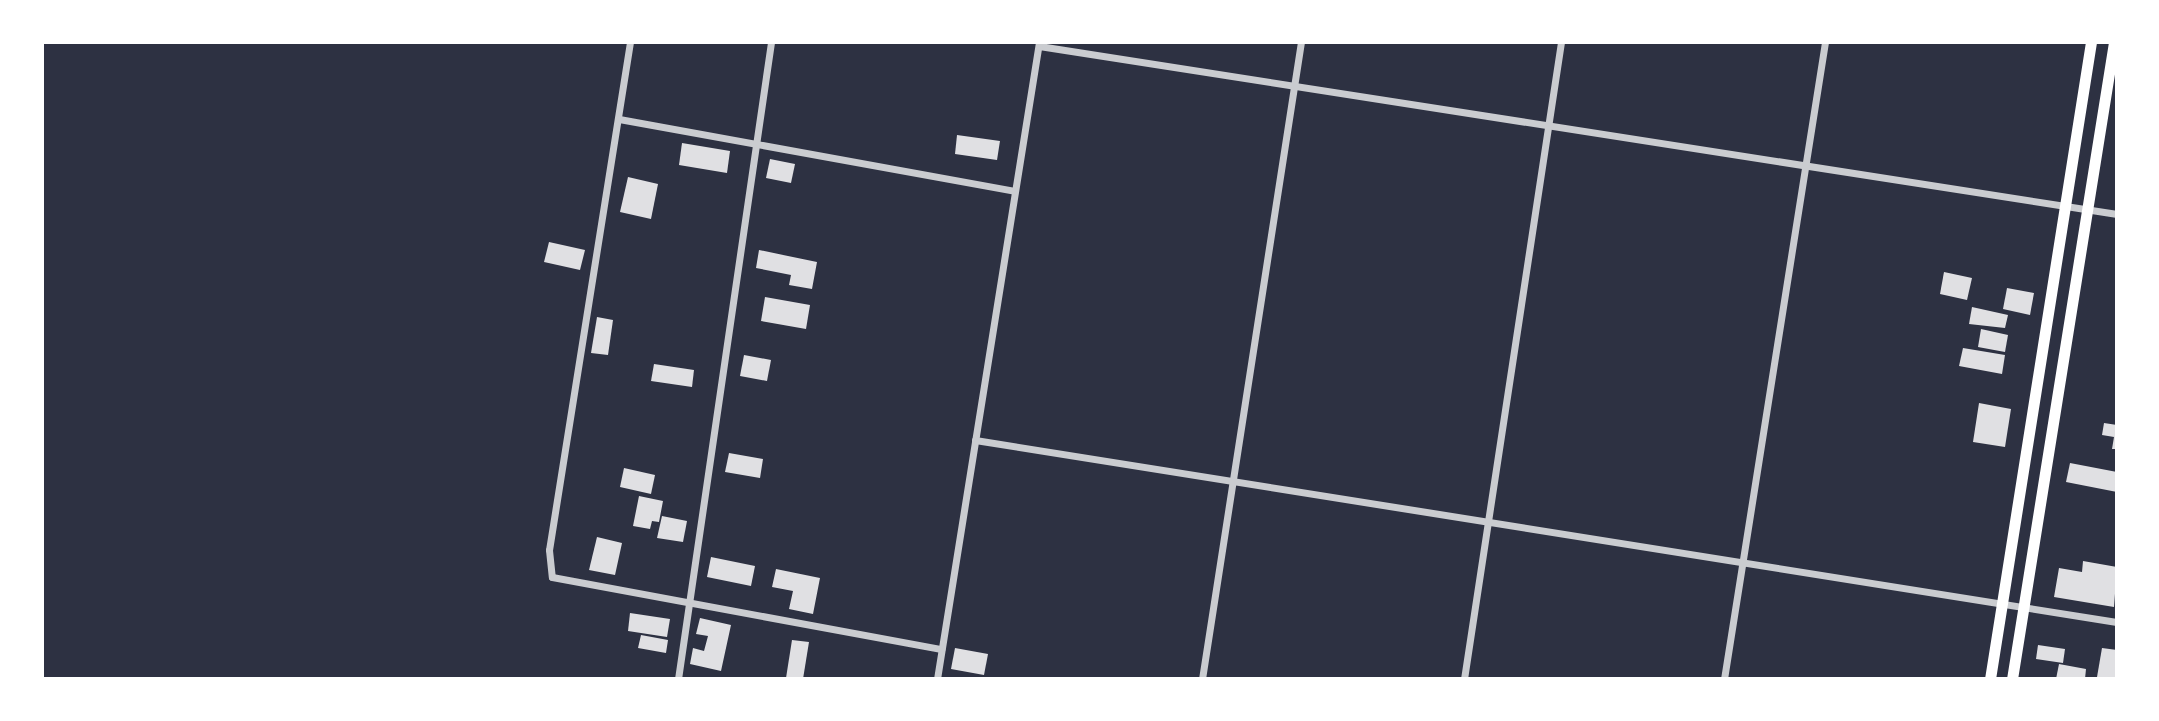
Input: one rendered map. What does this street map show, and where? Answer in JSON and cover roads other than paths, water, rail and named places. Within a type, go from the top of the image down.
[{"type":"main road","points":[[1990,679],[2091,42]]},
{"type":"main road","points":[[2012,679],[2114,42]]},
{"type":"street","points":[[630,42],[547,565],[559,583],[689,603],[941,649]]},
{"type":"street","points":[[678,679],[771,42]]},
{"type":"street","points":[[1202,679],[1301,42]]},
{"type":"street","points":[[1464,679],[1561,42]]},
{"type":"street","points":[[1724,679],[1825,42]]},
{"type":"street","points":[[937,679],[1039,44],[1549,128],[2117,214]]},
{"type":"street","points":[[619,119],[1014,191]]},
{"type":"street","points":[[975,440],[2117,622]]}]
